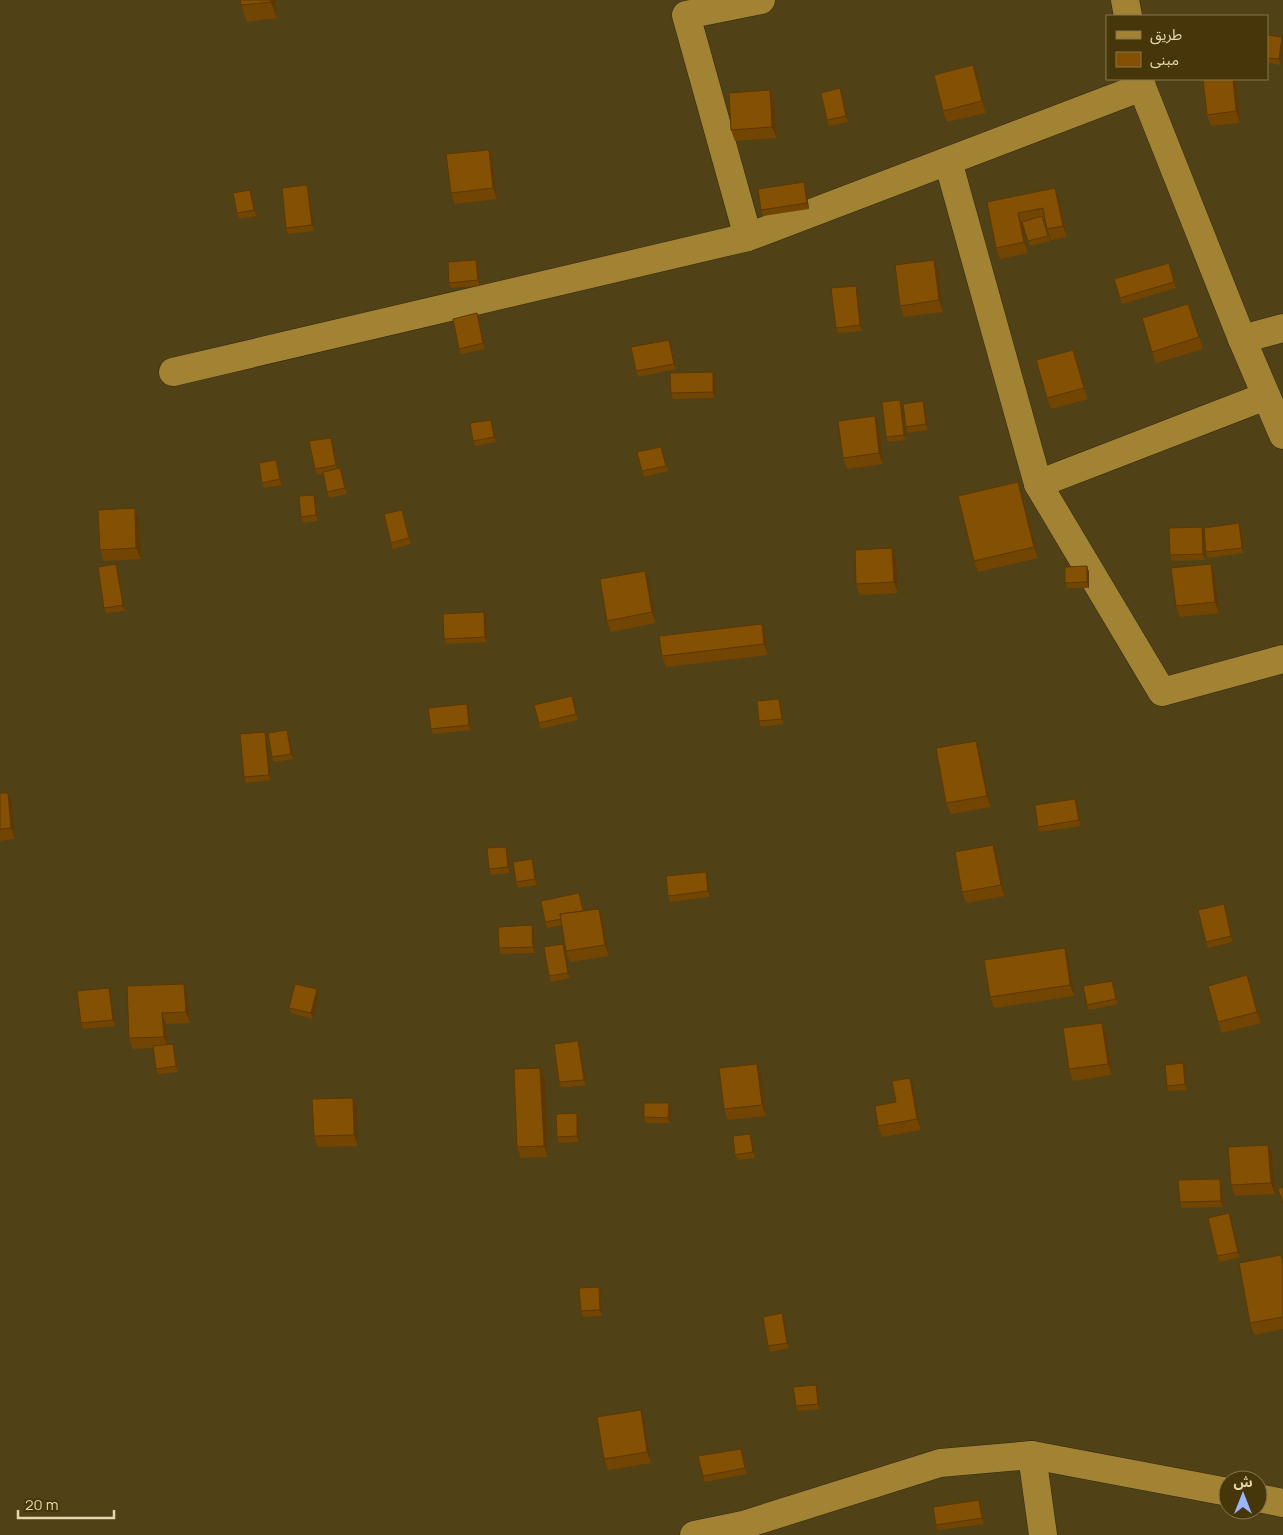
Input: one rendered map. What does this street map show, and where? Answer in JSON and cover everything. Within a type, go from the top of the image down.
[{"type":"street","points":[[748,237],[686,8],[761,0]]},
{"type":"street","points":[[1125,0],[1128,15]]},
{"type":"street","points":[[173,372],[748,237],[948,161],[1141,83],[1242,338],[1283,435]]},
{"type":"street","points":[[948,161],[1038,484],[1162,692],[1283,659]]},
{"type":"street","points":[[1242,338],[1283,328]]},
{"type":"street","points":[[1038,484],[1266,396]]},
{"type":"street","points":[[1032,1455],[1043,1535]]},
{"type":"street","points":[[694,1535],[743,1530],[940,1463],[1032,1455],[1218,1490]]},
{"type":"street","points":[[1268,1500],[1283,1503]]},
{"type":"building","points":[[240,0],[270,0],[271,2],[241,5]]},
{"type":"building","points":[[1268,35],[1282,37],[1279,59],[1268,58]]},
{"type":"building","points":[[973,65],[982,101],[943,111],[934,75]]},
{"type":"building","points":[[1203,80],[1233,80],[1236,111],[1207,115]]},
{"type":"building","points":[[840,88],[846,116],[827,120],[821,93]]},
{"type":"building","points":[[770,90],[772,127],[731,130],[729,93]]},
{"type":"building","points":[[489,150],[493,188],[451,193],[446,154]]},
{"type":"building","points":[[804,182],[807,203],[761,210],[758,189]]},
{"type":"building","points":[[307,185],[312,225],[286,228],[282,188]]},
{"type":"building","points":[[1055,188],[1063,226],[1047,229],[1043,208],[1018,213],[1024,242],[996,248],[987,202]]},
{"type":"building","points":[[250,190],[254,210],[237,213],[233,193]]},
{"type":"building","points":[[1042,216],[1048,236],[1028,241],[1022,222]]},
{"type":"building","points":[[476,260],[478,280],[449,283],[448,262]]},
{"type":"building","points":[[934,260],[939,300],[900,306],[895,265]]},
{"type":"building","points":[[1169,263],[1174,282],[1120,298],[1114,279]]},
{"type":"building","points":[[856,286],[860,325],[836,328],[831,288]]},
{"type":"building","points":[[1188,304],[1199,337],[1152,352],[1142,318]]},
{"type":"building","points":[[477,313],[483,343],[459,349],[453,319]]},
{"type":"building","points":[[669,340],[674,364],[636,371],[631,347]]},
{"type":"building","points":[[1073,350],[1084,388],[1047,398],[1036,360]]},
{"type":"building","points":[[713,372],[713,392],[671,393],[670,373]]},
{"type":"building","points":[[900,400],[904,435],[886,437],[882,402]]},
{"type":"building","points":[[923,401],[926,424],[906,427],[903,404]]},
{"type":"building","points":[[875,416],[879,453],[843,458],[838,421]]},
{"type":"building","points":[[491,420],[494,437],[473,441],[470,423]]},
{"type":"building","points":[[331,438],[336,465],[315,469],[309,441]]},
{"type":"building","points":[[661,447],[666,466],[642,471],[637,452]]},
{"type":"building","points":[[276,460],[280,479],[262,483],[259,463]]},
{"type":"building","points":[[340,468],[345,488],[327,492],[323,472]]},
{"type":"building","points":[[1018,482],[1034,547],[974,561],[958,496]]},
{"type":"building","points":[[314,495],[316,515],[301,517],[299,496]]},
{"type":"building","points":[[135,508],[136,548],[100,550],[98,510]]},
{"type":"building","points":[[402,510],[409,538],[391,543],[384,514]]},
{"type":"building","points":[[1239,523],[1242,548],[1206,552],[1204,528]]},
{"type":"building","points":[[1202,527],[1203,554],[1170,555],[1169,528]]},
{"type":"building","points":[[892,548],[894,582],[856,584],[855,550]]},
{"type":"building","points":[[116,564],[123,605],[104,608],[98,567]]},
{"type":"building","points":[[1211,564],[1215,602],[1176,606],[1171,568]]},
{"type":"building","points":[[1087,566],[1087,582],[1065,583],[1065,567]]},
{"type":"building","points":[[645,571],[652,612],[607,621],[600,579]]},
{"type":"building","points":[[484,612],[485,637],[444,639],[443,614]]},
{"type":"building","points":[[762,624],[764,644],[662,656],[659,636]]},
{"type":"building","points":[[572,696],[576,714],[539,723],[534,705]]},
{"type":"building","points":[[779,699],[782,719],[759,721],[757,701]]},
{"type":"building","points":[[467,704],[469,725],[431,729],[428,708]]},
{"type":"building","points":[[287,730],[291,754],[272,757],[268,733]]},
{"type":"building","points":[[265,732],[269,775],[244,777],[240,734]]},
{"type":"building","points":[[976,741],[987,796],[946,803],[936,748]]},
{"type":"building","points":[[0,793],[8,793],[11,828],[0,829]]},
{"type":"building","points":[[1075,799],[1079,820],[1038,827],[1035,805]]},
{"type":"building","points":[[993,845],[1001,885],[962,892],[955,852]]},
{"type":"building","points":[[506,847],[508,867],[489,869],[487,848]]},
{"type":"building","points":[[532,859],[535,879],[516,882],[513,862]]},
{"type":"building","points":[[706,872],[708,891],[668,896],[666,876]]},
{"type":"building","points":[[579,893],[583,911],[560,914],[561,919],[545,922],[541,901]]},
{"type":"building","points":[[1224,904],[1231,936],[1206,942],[1198,910]]},
{"type":"building","points":[[599,909],[605,945],[566,951],[560,914]]},
{"type":"building","points":[[532,925],[533,947],[499,948],[498,927]]},
{"type":"building","points":[[563,944],[568,973],[549,976],[544,947]]},
{"type":"building","points":[[1065,948],[1070,985],[990,997],[984,960]]},
{"type":"building","points":[[1247,975],[1257,1012],[1218,1022],[1208,986]]},
{"type":"building","points":[[1112,981],[1116,999],[1087,1005],[1083,986]]},
{"type":"building","points":[[184,984],[186,1012],[162,1013],[164,1037],[129,1038],[127,986]]},
{"type":"building","points":[[295,984],[317,989],[311,1013],[289,1008]]},
{"type":"building","points":[[109,988],[113,1020],[81,1023],[77,991]]},
{"type":"building","points":[[1102,1023],[1108,1064],[1069,1069],[1063,1028]]},
{"type":"building","points":[[578,1041],[584,1080],[559,1082],[554,1044]]},
{"type":"building","points":[[173,1044],[176,1066],[156,1069],[153,1046]]},
{"type":"building","points":[[1183,1063],[1185,1084],[1167,1086],[1165,1065]]},
{"type":"building","points":[[757,1064],[762,1105],[724,1109],[719,1068]]},
{"type":"building","points":[[540,1068],[544,1146],[517,1147],[514,1069]]},
{"type":"building","points":[[910,1078],[917,1119],[878,1126],[875,1106],[896,1102],[892,1081]]},
{"type":"building","points":[[353,1098],[354,1135],[314,1136],[312,1099]]},
{"type":"building","points":[[644,1103],[669,1103],[668,1118],[644,1117]]},
{"type":"building","points":[[577,1113],[577,1136],[557,1137],[556,1114]]},
{"type":"building","points":[[750,1134],[753,1152],[735,1155],[733,1136]]},
{"type":"building","points":[[1268,1145],[1271,1183],[1231,1185],[1228,1147]]},
{"type":"building","points":[[1220,1179],[1221,1201],[1180,1202],[1178,1180]]},
{"type":"building","points":[[1283,1187],[1283,1203],[1278,1189]]},
{"type":"building","points":[[1229,1213],[1238,1252],[1217,1256],[1208,1218]]},
{"type":"building","points":[[1281,1255],[1283,1264],[1283,1317],[1250,1323],[1239,1263]]},
{"type":"building","points":[[599,1287],[600,1310],[581,1311],[579,1288]]},
{"type":"building","points":[[782,1313],[787,1343],[768,1346],[763,1317]]},
{"type":"building","points":[[816,1385],[818,1404],[796,1406],[793,1387]]},
{"type":"building","points":[[641,1410],[647,1452],[604,1459],[597,1417]]},
{"type":"building","points":[[741,1449],[745,1468],[703,1476],[698,1456]]},
{"type":"building","points":[[979,1500],[982,1518],[936,1525],[933,1507]]}]
